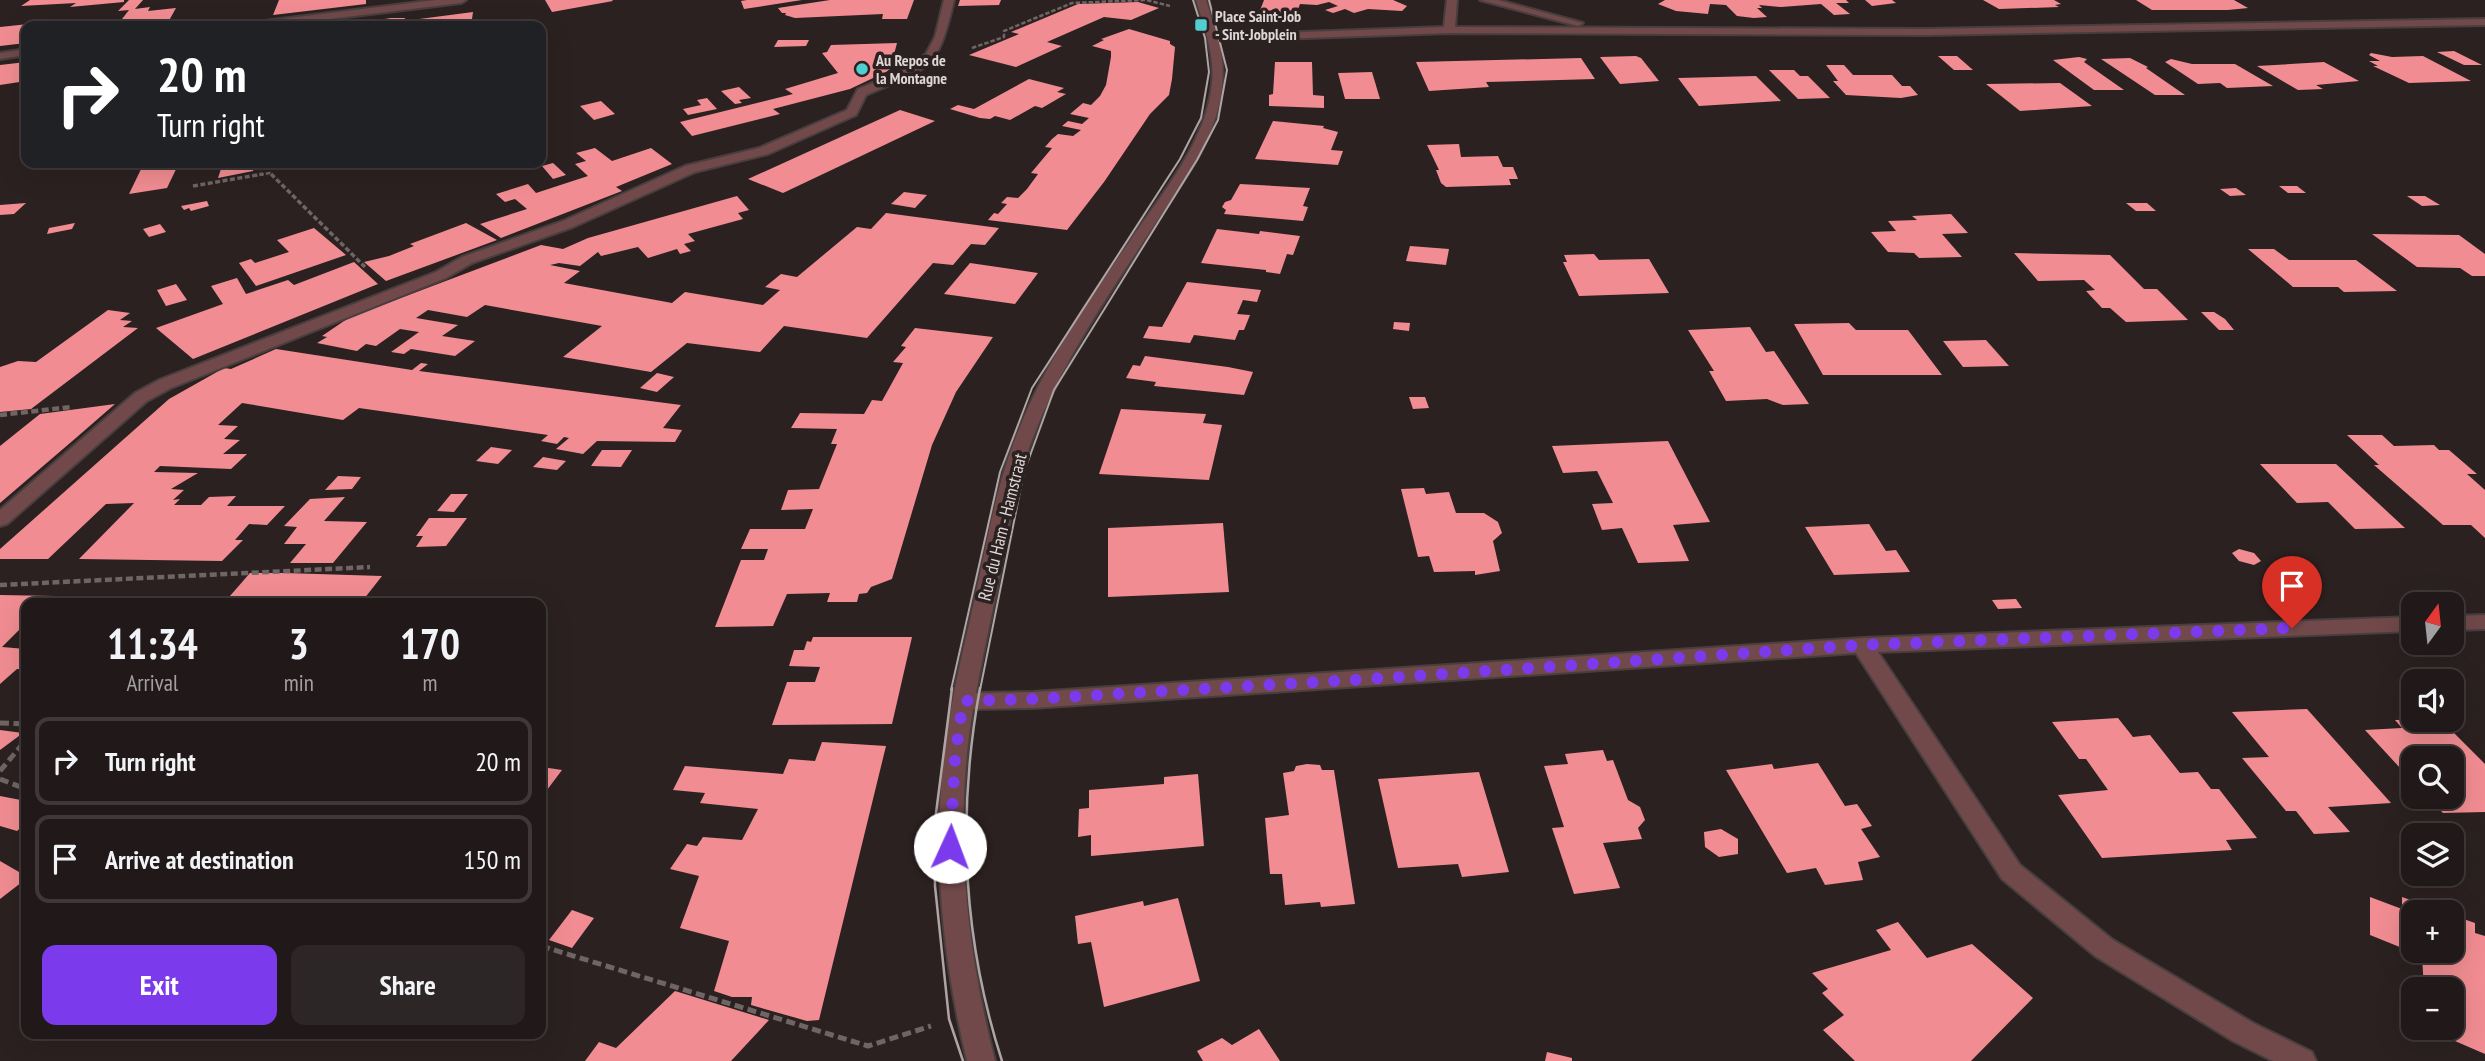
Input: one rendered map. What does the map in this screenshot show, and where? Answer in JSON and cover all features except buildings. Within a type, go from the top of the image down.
[{"type":"street","points":[[289,21],[461,0]]},
{"type":"street","points":[[0,520],[141,397],[186,374],[441,275],[467,260],[568,224],[690,169],[763,151],[852,112],[856,100],[863,92],[920,66],[930,56],[936,47],[949,0]]},
{"type":"street","name":"Rue du Ham - Hamstraat","points":[[981,1061],[968,1014],[951,884],[950,828],[955,758],[963,701],[1009,486],[1044,390],[1080,328],[1201,140],[1209,119],[1218,85],[1213,38],[1201,0]]},
{"type":"street","points":[[1449,30],[1452,0]]},
{"type":"street","points":[[1485,0],[1606,31]]},
{"type":"street","points":[[1213,38],[1449,30],[1927,32],[2485,22]]},
{"type":"street","points":[[0,55],[21,53]]},
{"type":"street","points":[[2464,623],[2485,622]]},
{"type":"street","points":[[963,701],[1412,676],[1863,645],[2401,624]]},
{"type":"street","points":[[1863,645],[2011,872],[2104,948],[2243,1032],[2302,1061]]},
{"type":"path","points":[[930,56],[983,46],[1004,37],[1004,31],[1072,3],[1146,0],[1171,6]]},
{"type":"path","points":[[195,182],[189,186],[270,173],[350,254],[395,293]]},
{"type":"path","points":[[0,585],[370,567]]},
{"type":"path","points":[[0,723],[21,724]]},
{"type":"path","points":[[0,771],[21,746]]},
{"type":"path","points":[[0,779],[21,787]]},
{"type":"path","points":[[546,949],[868,1046],[968,1014]]},
{"type":"tram line","points":[[951,690],[1000,472],[1032,388],[1180,159],[1201,118],[1209,72],[1205,38],[1193,0]]},
{"type":"tram line","points":[[980,690],[1024,472],[1054,390],[1197,160],[1218,120],[1227,70],[1209,0]]},
{"type":"tram line","points":[[952,688],[934,829],[935,886],[949,1019],[963,1061]]},
{"type":"tram line","points":[[980,688],[968,782],[968,876],[979,969],[1002,1061]]},
{"type":"place","name":"Place Saint-Job - Sint-Jobplein","points":[[1201,25]]},
{"type":"place","name":"Au Repos de la Montagne","points":[[862,69]]},
{"type":"route","points":[[950,847],[955,758],[963,701],[1400,677],[1863,645],[2292,628]]}]
